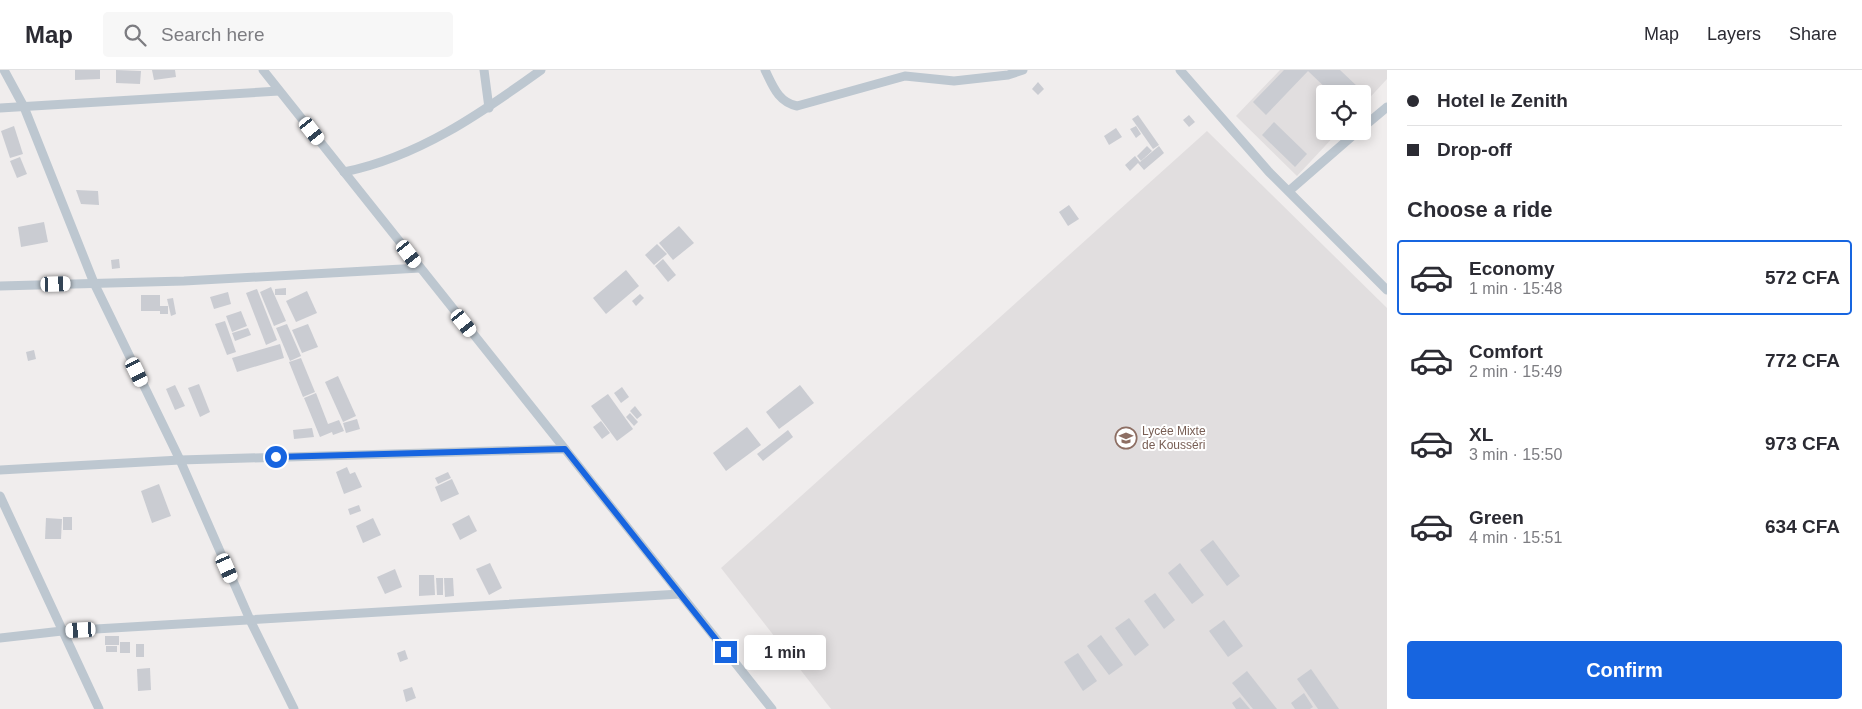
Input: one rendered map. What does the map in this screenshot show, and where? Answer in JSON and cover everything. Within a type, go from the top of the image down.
[{"type":"street","points":[[4,70],[24,107],[94,283],[180,460],[250,622],[294,709]]},
{"type":"street","points":[[263,70],[772,709]]},
{"type":"street","points":[[484,70],[489,108]]},
{"type":"street","points":[[344,172],[372,166],[399,157],[489,108],[541,70]]},
{"type":"street","points":[[765,70],[779,97],[787,104],[796,106],[904,73],[954,81],[1008,75],[1023,70]]},
{"type":"street","points":[[1180,70],[1210,107],[1289,191],[1387,290]]},
{"type":"street","points":[[0,108],[279,91]]},
{"type":"street","points":[[1371,120],[1387,107]]},
{"type":"street","points":[[1289,191],[1348,140]]},
{"type":"street","points":[[0,286],[420,268]]},
{"type":"street","points":[[0,470],[180,460],[565,449]]},
{"type":"street","points":[[0,496],[99,709]]},
{"type":"street","points":[[0,638],[62,632],[250,622],[680,594]]},
{"type":"shaded area","points":[[1280,70],[1387,70],[1387,79],[1371,96],[1371,85],[1316,85],[1316,140],[1331,140],[1297,176],[1236,116]]},
{"type":"shaded area","name":"Lycée Mixte de Kousséri","points":[[1207,131],[1387,308],[1387,709],[831,709],[721,568]]},
{"type":"building","points":[[75,70],[100,70],[100,79],[75,80]]},
{"type":"building","points":[[116,70],[141,71],[140,84],[116,83]]},
{"type":"building","points":[[152,70],[175,70],[176,77],[154,80]]},
{"type":"building","points":[[1284,70],[1340,70],[1356,85],[1323,85],[1308,71],[1266,115],[1253,102]]},
{"type":"building","points":[[1038,82],[1044,89],[1038,95],[1032,89]]},
{"type":"building","points":[[1138,115],[1159,145],[1153,149],[1132,119]]},
{"type":"building","points":[[1189,115],[1195,122],[1189,127],[1183,120]]},
{"type":"building","points":[[1274,122],[1307,154],[1295,167],[1262,135]]},
{"type":"building","points":[[14,126],[23,154],[10,158],[1,131]]},
{"type":"building","points":[[1136,126],[1141,134],[1136,138],[1130,129]]},
{"type":"building","points":[[1116,128],[1122,137],[1109,145],[1104,136]]},
{"type":"building","points":[[1147,146],[1152,151],[1141,161],[1137,156]]},
{"type":"building","points":[[1159,146],[1164,153],[1144,170],[1138,163],[1130,171],[1125,165],[1135,156],[1140,162]]},
{"type":"building","points":[[20,157],[27,174],[17,178],[10,161]]},
{"type":"building","points":[[76,190],[98,191],[99,205],[81,204]]},
{"type":"building","points":[[1069,205],[1079,219],[1068,226],[1059,212]]},
{"type":"building","points":[[44,222],[48,242],[21,247],[18,227]]},
{"type":"building","points":[[679,226],[694,243],[673,260],[659,243]]},
{"type":"building","points":[[657,244],[667,254],[654,265],[645,255]]},
{"type":"building","points":[[119,259],[120,268],[112,269],[111,260]]},
{"type":"building","points":[[663,259],[676,275],[668,282],[655,266]]},
{"type":"building","points":[[626,270],[639,286],[606,314],[593,298]]},
{"type":"building","points":[[271,287],[286,321],[274,326],[260,292]]},
{"type":"building","points":[[286,288],[286,295],[275,295],[275,289]]},
{"type":"building","points":[[257,289],[277,340],[266,345],[246,293]]},
{"type":"building","points":[[307,291],[317,313],[296,322],[286,301]]},
{"type":"building","points":[[228,292],[231,304],[214,309],[210,297]]},
{"type":"building","points":[[640,294],[644,298],[636,306],[632,301]]},
{"type":"building","points":[[141,295],[160,295],[160,306],[168,306],[168,314],[160,314],[160,311],[141,311]]},
{"type":"building","points":[[173,298],[176,314],[171,316],[167,299]]},
{"type":"building","points":[[241,311],[247,326],[232,332],[226,316]]},
{"type":"building","points":[[225,321],[236,352],[227,355],[215,324]]},
{"type":"building","points":[[287,324],[301,356],[290,361],[276,328]]},
{"type":"building","points":[[308,324],[318,347],[302,353],[292,330]]},
{"type":"building","points":[[248,328],[251,335],[235,341],[232,333]]},
{"type":"building","points":[[280,344],[284,358],[237,372],[232,358]]},
{"type":"building","points":[[34,350],[36,359],[28,361],[26,352]]},
{"type":"building","points":[[301,358],[315,392],[303,397],[289,362]]},
{"type":"building","points":[[338,376],[356,416],[343,422],[325,382]]},
{"type":"building","points":[[199,384],[210,412],[200,417],[188,388]]},
{"type":"building","points":[[175,385],[185,406],[175,410],[166,389]]},
{"type":"building","points":[[800,385],[814,403],[779,429],[766,412]]},
{"type":"building","points":[[622,387],[629,397],[621,403],[614,393]]},
{"type":"building","points":[[316,393],[328,424],[339,420],[344,431],[333,435],[332,432],[320,437],[304,398]]},
{"type":"building","points":[[608,394],[633,429],[617,441],[591,406]]},
{"type":"building","points":[[635,406],[642,415],[637,419],[630,411]]},
{"type":"building","points":[[630,413],[638,422],[634,426],[626,417]]},
{"type":"building","points":[[357,419],[360,429],[346,433],[343,423]]},
{"type":"building","points":[[601,421],[610,433],[602,439],[593,427]]},
{"type":"building","points":[[747,427],[761,445],[726,471],[713,453]]},
{"type":"building","points":[[312,428],[314,437],[294,439],[293,430]]},
{"type":"building","points":[[788,430],[793,437],[763,461],[757,454]]},
{"type":"building","points":[[347,467],[350,474],[355,472],[362,487],[344,494],[336,472]]},
{"type":"building","points":[[448,472],[451,478],[438,484],[435,478]]},
{"type":"building","points":[[452,479],[459,494],[441,502],[435,487]]},
{"type":"building","points":[[159,484],[171,516],[152,523],[141,491]]},
{"type":"building","points":[[359,505],[361,511],[350,515],[348,509]]},
{"type":"building","points":[[469,515],[477,531],[460,540],[452,524]]},
{"type":"building","points":[[63,517],[72,517],[72,530],[63,530]]},
{"type":"building","points":[[46,518],[62,519],[61,539],[45,539]]},
{"type":"building","points":[[373,518],[381,535],[363,543],[356,526]]},
{"type":"building","points":[[1213,540],[1240,576],[1227,586],[1200,550]]},
{"type":"building","points":[[490,563],[502,588],[489,595],[476,569]]},
{"type":"building","points":[[1180,563],[1204,595],[1192,604],[1168,573]]},
{"type":"building","points":[[395,569],[402,587],[385,594],[377,577]]},
{"type":"building","points":[[419,575],[434,575],[435,595],[419,596]]},
{"type":"building","points":[[436,578],[443,578],[443,595],[437,595]]},
{"type":"building","points":[[444,578],[453,578],[454,596],[445,597]]},
{"type":"building","points":[[1155,593],[1175,620],[1164,629],[1144,601]]},
{"type":"building","points":[[1129,618],[1149,645],[1135,656],[1115,628]]},
{"type":"building","points":[[1224,620],[1243,646],[1228,657],[1209,631]]},
{"type":"building","points":[[1101,635],[1123,665],[1109,675],[1087,646]]},
{"type":"building","points":[[105,636],[119,636],[119,645],[105,645]]},
{"type":"building","points":[[120,642],[130,642],[130,653],[120,653]]},
{"type":"building","points":[[136,644],[144,644],[144,657],[136,657]]},
{"type":"building","points":[[106,646],[117,646],[117,652],[106,652]]},
{"type":"building","points":[[405,650],[408,659],[400,662],[397,653]]},
{"type":"building","points":[[1078,653],[1097,681],[1083,691],[1064,662]]},
{"type":"building","points":[[150,668],[151,690],[138,691],[137,669]]},
{"type":"building","points":[[1311,669],[1339,709],[1318,709],[1297,679]]},
{"type":"building","points":[[1247,671],[1277,709],[1253,709],[1232,683]]},
{"type":"building","points":[[412,687],[416,698],[406,702],[403,690]]},
{"type":"building","points":[[1304,693],[1313,707],[1310,709],[1295,709],[1291,703]]},
{"type":"building","points":[[1240,697],[1250,709],[1236,709],[1232,703]]},
{"type":"place","name":"Lycée Mixte de Kousséri","points":[[1126,438]]},
{"type":"route","points":[[276,457],[565,449],[726,652]]}]
